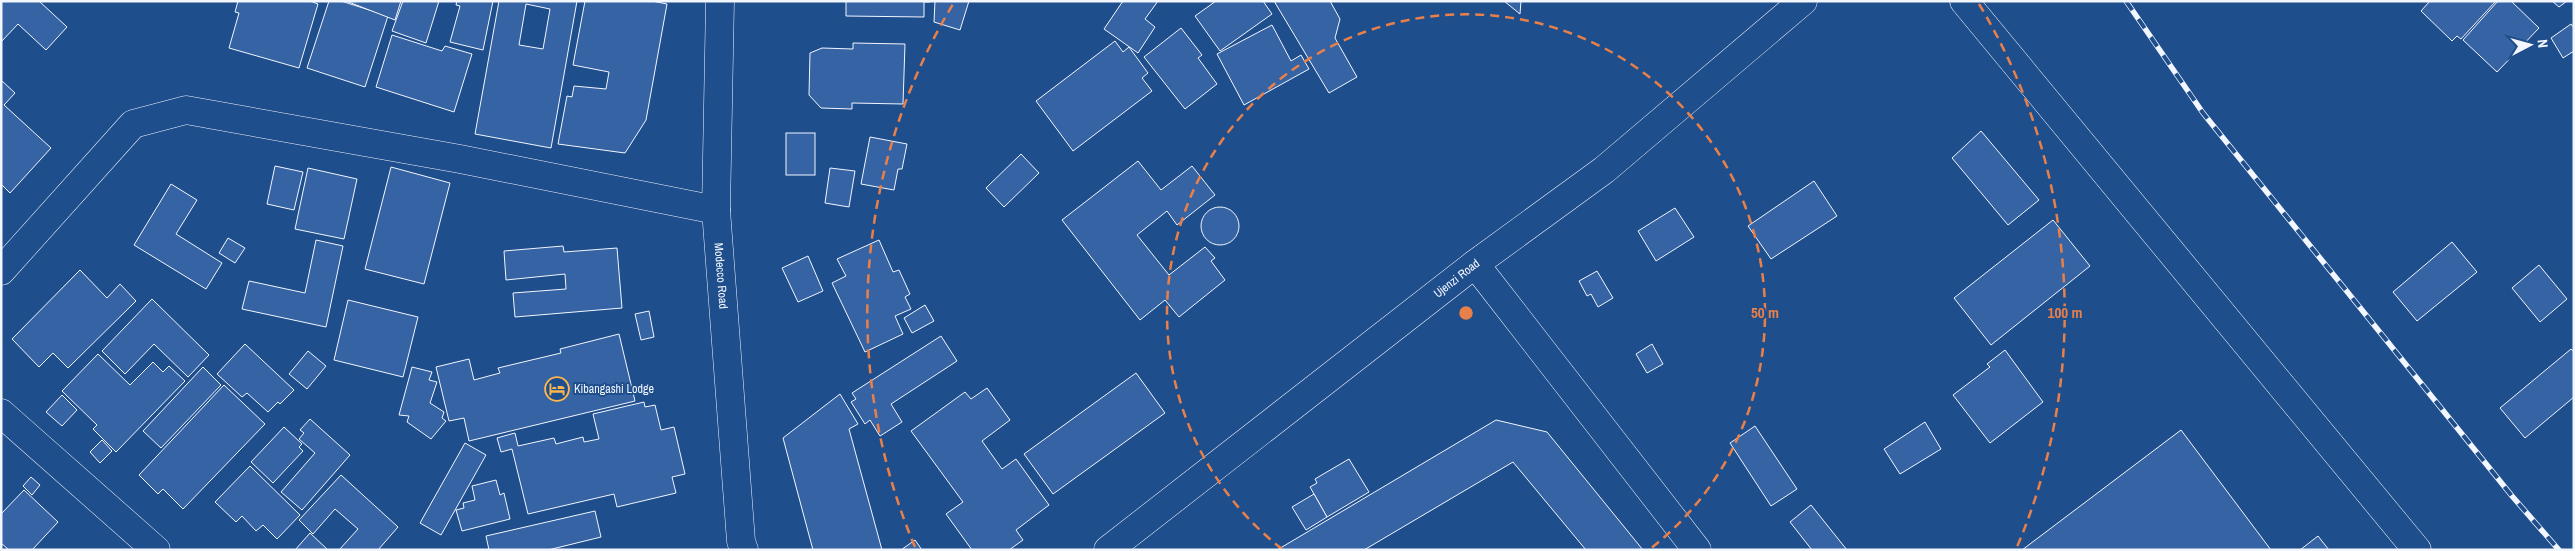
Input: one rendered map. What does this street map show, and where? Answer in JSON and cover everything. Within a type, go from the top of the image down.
[{"type":"street","name":"Modecco Road","points":[[720,1],[716,210],[741,540],[744,550]]},
{"type":"street","name":"Ujenzi Road","points":[[1108,550],[1475,264],[1604,170],[1803,1]]},
{"type":"street","points":[[1964,1],[2417,550]]},
{"type":"street","points":[[1,271],[133,124],[186,110],[451,157],[716,210]]},
{"type":"street","points":[[1475,264],[1697,550]]},
{"type":"street","points":[[1,413],[156,550]]},
{"type":"building","points":[[1,1],[39,1],[67,27],[46,50],[18,24],[1,42]]},
{"type":"building","points":[[238,1],[310,1],[318,4],[299,68],[229,48],[239,13],[235,12]]},
{"type":"building","points":[[329,1],[341,1],[388,16],[365,87],[307,68]]},
{"type":"building","points":[[346,1],[401,1],[395,20]]},
{"type":"building","points":[[403,1],[439,1],[426,43],[392,31]]},
{"type":"building","points":[[457,1],[493,1],[483,50],[450,42],[460,6],[456,5]]},
{"type":"building","points":[[499,1],[577,1],[551,148],[475,134]],"holes":[[[526,4],[550,9],[543,49],[519,45]]]},
{"type":"building","points":[[585,1],[652,1],[667,4],[646,120],[625,153],[558,144],[567,96],[572,97],[574,86],[606,89],[609,72],[573,65]]},
{"type":"building","points":[[846,1],[930,2],[924,2],[924,17],[846,16]]},
{"type":"building","points":[[935,1],[969,1],[960,30],[934,22]]},
{"type":"building","points":[[1123,1],[1158,1],[1145,19],[1155,27],[1138,53],[1104,29]]},
{"type":"building","points":[[1216,1],[1263,1],[1272,14],[1220,51],[1195,16]]},
{"type":"building","points":[[1274,1],[1330,1],[1340,19],[1335,38],[1357,77],[1329,93]]},
{"type":"building","points":[[1504,1],[1521,1],[1520,14]]},
{"type":"building","points":[[2430,1],[2496,1],[2461,39],[2457,36],[2452,41],[2421,11]]},
{"type":"building","points":[[2498,1],[2511,1],[2539,28],[2497,72],[2463,40]]},
{"type":"building","points":[[2552,1],[2567,1],[2559,7]]},
{"type":"building","points":[[2571,24],[2574,28],[2574,51],[2563,58],[2551,38]]},
{"type":"building","points":[[1272,25],[1291,61],[1301,55],[1309,69],[1244,105],[1217,54]]},
{"type":"building","points":[[1181,28],[1202,55],[1198,58],[1217,84],[1185,109],[1144,57]]},
{"type":"building","points":[[392,35],[442,51],[445,46],[472,54],[454,112],[376,87]]},
{"type":"building","points":[[1115,41],[1123,52],[1129,47],[1148,73],[1142,78],[1152,91],[1073,151],[1036,101]]},
{"type":"building","points":[[853,43],[905,44],[903,104],[852,103],[852,109],[821,108],[809,95],[810,53],[822,48],[853,49]]},
{"type":"building","points":[[1,80],[15,93],[4,105],[51,148],[10,193],[1,184]]},
{"type":"building","points":[[1981,131],[2039,200],[2008,225],[1952,158]]},
{"type":"building","points":[[786,133],[815,133],[815,175],[786,175]]},
{"type":"building","points":[[870,137],[907,144],[902,169],[898,169],[894,190],[861,184]]},
{"type":"building","points":[[1021,154],[1039,173],[1004,207],[986,188]]},
{"type":"building","points":[[1138,161],[1161,190],[1192,166],[1215,195],[1177,225],[1167,211],[1137,235],[1169,275],[1205,247],[1215,258],[1211,261],[1225,280],[1179,317],[1165,300],[1140,320],[1062,220]]},
{"type":"building","points":[[275,166],[303,172],[294,210],[267,204]]},
{"type":"building","points":[[391,167],[450,183],[424,284],[365,269]]},
{"type":"building","points":[[308,168],[357,179],[344,239],[295,229]]},
{"type":"building","points":[[830,168],[855,171],[849,207],[825,203]]},
{"type":"building","points":[[1814,181],[1837,216],[1771,259],[1748,226]]},
{"type":"building","points":[[171,184],[197,200],[176,234],[222,263],[206,289],[134,245]]},
{"type":"building","points":[[1220,207],[1234,212],[1239,226],[1234,240],[1220,245],[1206,240],[1201,226],[1206,212]]},
{"type":"building","points":[[1675,208],[1694,237],[1656,261],[1638,231]]},
{"type":"building","points":[[2053,220],[2090,266],[1991,345],[1954,298]]},
{"type":"building","points":[[228,238],[245,248],[235,263],[219,253]]},
{"type":"building","points":[[316,240],[343,246],[326,327],[242,309],[249,281],[305,293]]},
{"type":"building","points":[[879,240],[893,272],[899,270],[910,294],[905,297],[911,309],[895,316],[903,334],[865,352],[832,283],[846,276],[837,259]]},
{"type":"building","points":[[2452,242],[2477,272],[2417,321],[2393,292]]},
{"type":"building","points":[[563,246],[564,252],[617,248],[622,308],[515,317],[513,293],[566,289],[565,274],[506,280],[504,251]]},
{"type":"building","points":[[808,256],[823,291],[798,302],[782,268]]},
{"type":"building","points":[[2539,265],[2567,299],[2540,322],[2512,288]]},
{"type":"building","points":[[80,270],[107,298],[120,284],[136,301],[68,368],[53,353],[39,367],[12,339]]},
{"type":"building","points":[[1597,271],[1613,298],[1598,307],[1591,294],[1587,296],[1579,281]]},
{"type":"building","points":[[152,299],[209,355],[188,377],[154,344],[125,374],[102,351]]},
{"type":"building","points":[[348,300],[418,317],[403,377],[334,360]]},
{"type":"building","points":[[925,305],[934,321],[912,333],[904,318]]},
{"type":"building","points":[[649,311],[654,337],[641,340],[635,314]]},
{"type":"building","points":[[619,334],[635,401],[469,441],[464,418],[449,421],[436,367],[469,359],[474,380],[500,373],[498,368],[561,353],[560,349]]},
{"type":"building","points":[[941,336],[957,361],[891,404],[902,422],[880,436],[870,420],[865,424],[851,402],[856,399],[852,393]]},
{"type":"building","points":[[245,344],[294,390],[280,404],[278,402],[268,412],[247,393],[242,397],[217,374]]},
{"type":"building","points":[[1652,344],[1663,364],[1647,373],[1636,354]]},
{"type":"building","points":[[2571,349],[2574,352],[2574,397],[2525,438],[2500,408]]},
{"type":"building","points":[[2005,350],[2043,402],[1990,443],[1953,395],[1990,367],[1987,364]]},
{"type":"building","points":[[308,351],[326,366],[307,389],[289,374]]},
{"type":"building","points":[[98,354],[130,385],[153,362],[163,372],[169,366],[185,381],[116,452],[93,429],[97,425],[62,391]]},
{"type":"building","points":[[203,367],[221,385],[161,448],[143,431]]},
{"type":"building","points":[[412,367],[432,372],[429,380],[437,382],[430,403],[444,412],[442,418],[446,421],[431,439],[407,422],[409,416],[399,415]]},
{"type":"building","points":[[1136,373],[1165,413],[1053,494],[1024,454]]},
{"type":"building","points":[[224,385],[265,424],[183,509],[163,489],[158,494],[139,475]]},
{"type":"building","points":[[987,388],[1010,420],[982,441],[1002,469],[1016,459],[1049,505],[1016,530],[1023,540],[1009,550],[972,550],[946,514],[963,502],[911,431],[965,392],[971,399]]},
{"type":"building","points":[[840,394],[858,424],[849,429],[882,550],[813,550],[783,438]]},
{"type":"building","points":[[62,395],[77,410],[62,426],[46,412]]},
{"type":"building","points":[[644,402],[645,407],[655,405],[661,430],[674,427],[685,474],[672,477],[676,493],[617,507],[614,494],[528,514],[512,449],[501,452],[497,438],[515,433],[518,446],[554,438],[556,444],[583,437],[584,442],[599,439],[593,414]]},
{"type":"building","points":[[310,419],[350,455],[302,510],[281,492],[315,453],[299,439],[304,433],[300,430]]},
{"type":"building","points":[[1496,420],[1547,432],[1643,550],[1586,550],[1513,462],[1364,550],[1277,550]]},
{"type":"building","points":[[1925,422],[1941,449],[1900,474],[1884,449]]},
{"type":"building","points":[[1755,426],[1797,489],[1771,506],[1730,443]]},
{"type":"building","points":[[284,427],[302,444],[299,447],[303,451],[273,483],[251,462]]},
{"type":"building","points":[[2181,430],[2271,550],[2022,550]]},
{"type":"building","points":[[102,440],[112,451],[100,463],[90,452]]},
{"type":"building","points":[[465,443],[486,455],[441,535],[420,523]]},
{"type":"building","points":[[1349,459],[1369,492],[1327,517],[1310,487],[1317,483],[1315,479]]},
{"type":"building","points":[[250,466],[300,515],[277,539],[263,525],[256,531],[242,516],[236,522],[215,502]]},
{"type":"building","points":[[341,475],[398,527],[378,550],[339,550],[358,529],[335,509],[313,534],[299,520]]},
{"type":"building","points":[[31,477],[40,485],[32,495],[23,486]]},
{"type":"building","points":[[496,480],[500,495],[504,493],[510,519],[462,531],[456,510],[464,508],[463,503],[475,500],[472,486]]},
{"type":"building","points":[[24,490],[58,522],[32,550],[9,550],[1,543],[1,514]]},
{"type":"building","points":[[1314,494],[1327,517],[1306,530],[1292,507]]},
{"type":"building","points":[[1811,505],[1847,550],[1812,550],[1790,522]]},
{"type":"building","points":[[595,511],[601,537],[548,550],[489,550],[486,536]]},
{"type":"building","points":[[310,533],[328,550],[295,550]]},
{"type":"building","points":[[2318,536],[2329,550],[2300,550]]},
{"type":"building","points":[[915,540],[922,550],[901,550]]},
{"type":"railway","points":[[2126,1],[2203,113],[2512,496],[2559,550]]},
{"type":"place","name":"Kibangashi Lodge","points":[[557,389]]}]
